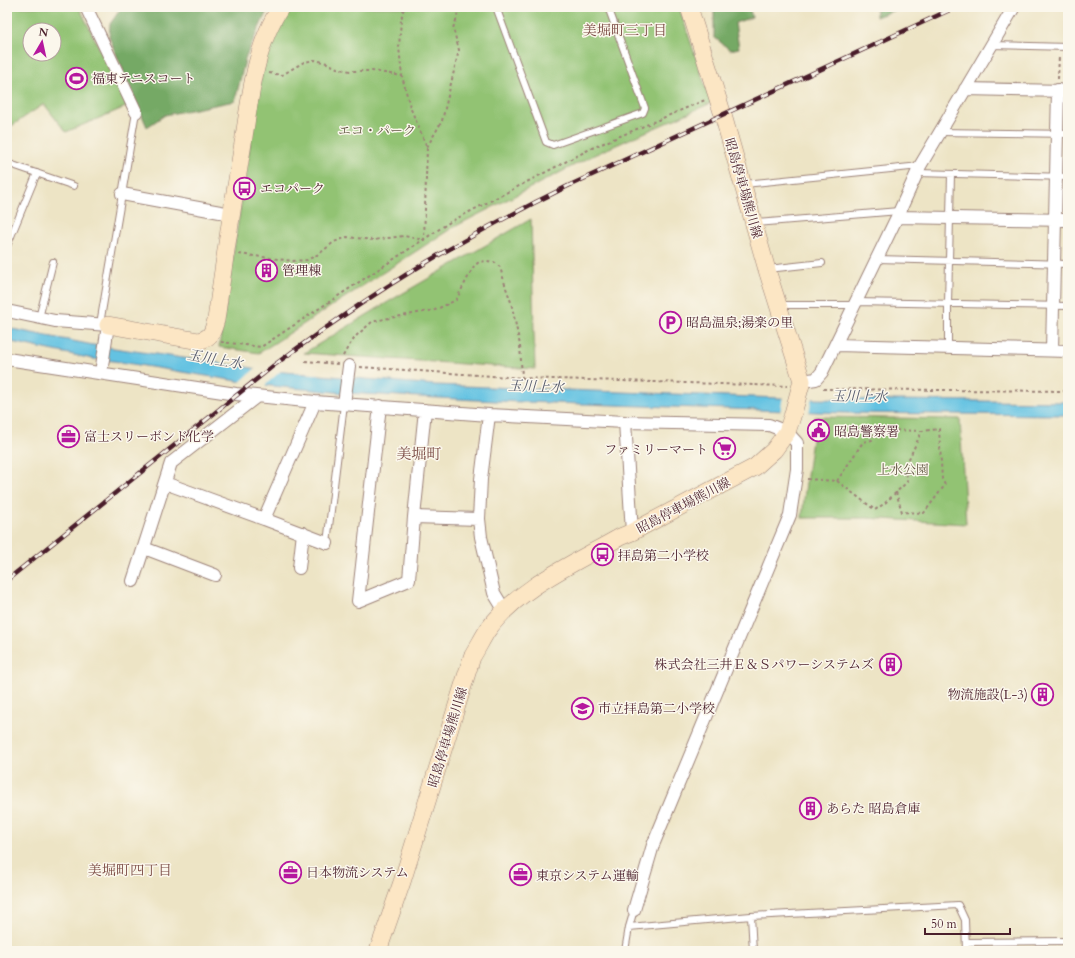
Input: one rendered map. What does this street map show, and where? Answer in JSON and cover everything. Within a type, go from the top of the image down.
[{"type":"main road","points":[[105,328],[199,341],[206,339],[212,333],[216,320],[231,214],[252,87],[268,30],[281,7]]},
{"type":"main road","name":"昭島停車場熊川線","points":[[378,951],[402,882],[472,657],[488,630],[505,611],[530,588],[620,537],[755,467],[774,450],[790,424],[796,387],[779,305],[767,270],[717,94],[689,7]]},
{"type":"street","points":[[86,7],[136,112]]},
{"type":"street","points":[[796,387],[816,379],[822,372],[918,170],[1014,7]]},
{"type":"street","points":[[965,89],[1063,90],[1062,177],[1055,220],[1052,350]]},
{"type":"street","points":[[122,194],[231,214]]},
{"type":"street","points":[[898,214],[950,218],[1068,220]]},
{"type":"street","points":[[7,311],[55,321],[105,328],[101,368]]},
{"type":"street","points":[[836,345],[1068,351]]},
{"type":"street","points":[[7,359],[101,368],[256,396],[316,402],[490,415],[626,422],[790,424],[797,443],[797,469],[790,515],[653,845],[634,910]]},
{"type":"street","points":[[344,404],[349,366]]},
{"type":"street","points":[[133,581],[172,463],[256,396]]},
{"type":"street","points":[[264,519],[316,402]]},
{"type":"street","points":[[380,406],[358,601],[409,580],[425,410]]},
{"type":"street","points":[[490,415],[481,479],[479,519],[481,537],[494,593],[505,611]]},
{"type":"street","points":[[626,422],[632,532]]},
{"type":"street","points":[[165,482],[327,543]]},
{"type":"street","points":[[414,517],[479,519]]},
{"type":"street","points":[[298,568],[303,533]]},
{"type":"street","points":[[144,548],[215,575]]},
{"type":"lane","points":[[496,7],[546,142],[553,144],[643,113],[644,108],[608,7]]},
{"type":"lane","points":[[991,46],[1068,47]]},
{"type":"lane","points":[[105,328],[122,194],[136,112]]},
{"type":"lane","points":[[940,132],[1063,134]]},
{"type":"lane","points":[[7,163],[74,186]]},
{"type":"lane","points":[[743,184],[918,170],[950,174],[1062,177]]},
{"type":"lane","points":[[7,246],[37,173]]},
{"type":"lane","points":[[948,348],[950,174]]},
{"type":"lane","points":[[754,223],[898,214]]},
{"type":"lane","points":[[877,259],[1068,264]]},
{"type":"lane","points":[[39,318],[53,262]]},
{"type":"lane","points":[[767,270],[822,263]]},
{"type":"lane","points":[[779,305],[855,303],[1068,306]]},
{"type":"lane","points":[[327,543],[344,404]]},
{"type":"lane","points":[[629,927],[751,916],[958,905],[965,920],[966,951]]},
{"type":"lane","points":[[626,951],[629,927],[634,910]]},
{"type":"lane","points":[[751,916],[753,951]]},
{"type":"lane","points":[[966,942],[1068,941]]},
{"type":"path","points":[[404,7],[401,20],[399,47],[402,76],[410,107],[427,147],[424,240]]},
{"type":"path","points":[[427,147],[442,121],[459,50],[453,28],[458,18],[458,7]]},
{"type":"path","points":[[1060,47],[1063,90]]},
{"type":"path","points":[[266,73],[282,75],[304,62],[315,60],[350,71],[372,71],[402,76]]},
{"type":"path","points":[[206,339],[260,347],[450,222],[592,148],[717,94]]},
{"type":"path","points":[[237,253],[293,261],[307,260],[319,254],[334,242],[347,237],[373,240],[404,236],[424,240]]},
{"type":"path","points":[[305,361],[340,365],[348,347],[357,335],[372,322],[435,310],[456,300],[474,266],[479,262],[487,260],[494,262],[500,267],[511,302],[520,345],[522,378]]},
{"type":"path","points":[[349,366],[522,378],[796,387]]},
{"type":"path","points":[[821,389],[1068,391]]},
{"type":"path","points":[[837,481],[863,442],[872,440],[874,431],[873,427]]},
{"type":"path","points":[[874,431],[939,430],[942,479],[945,485],[924,513],[902,512],[896,492]]},
{"type":"path","points":[[806,479],[837,481],[874,510],[885,503],[907,482],[906,465],[922,431]]},
{"type":"green space","name":"福東テニスコート","points":[[7,7],[79,7],[128,106],[66,132],[44,104],[7,129]]},
{"type":"green space","points":[[122,7],[269,7],[246,56],[235,101],[165,115],[147,127],[109,37],[110,24]]},
{"type":"green space","name":"エコ・パーク","points":[[292,7],[679,7],[711,103],[596,154],[452,228],[259,353],[219,347],[259,86],[266,56],[275,33]]},
{"type":"green space","points":[[714,7],[749,7],[752,17],[735,23],[739,48],[730,50],[714,37]]},
{"type":"green space","points":[[876,7],[903,7],[876,17]]},
{"type":"green space","points":[[531,219],[535,369],[304,353],[393,299]]},
{"type":"green space","name":"上水公園","points":[[815,417],[960,419],[966,524],[866,518],[802,518]]},
{"type":"water","points":[[7,328],[93,345],[273,371],[435,385],[806,399],[1068,402],[1068,415],[847,413],[495,401],[345,393],[262,385],[114,361],[93,359],[7,341]]},
{"type":"pier","points":[[257,367],[282,370],[263,387],[239,383]]},
{"type":"pier","points":[[783,396],[812,397],[809,414],[780,413]]},
{"type":"railway","points":[[7,580],[273,366],[317,334],[406,274],[496,223],[568,186],[956,7]]},
{"type":"place","name":"福東テニスコート","points":[[76,78]]},
{"type":"place","name":"エコパーク","points":[[245,188]]},
{"type":"place","name":"管理棟","points":[[267,270]]},
{"type":"place","name":"昭島温泉;湯楽の里","points":[[671,322]]},
{"type":"place","name":"昭島警察署","points":[[819,431]]},
{"type":"place","name":"富士スリーボンド化学","points":[[68,436]]},
{"type":"place","name":"ファミリーマート","points":[[724,449]]},
{"type":"place","name":"拝島第二小学校","points":[[602,555]]},
{"type":"place","name":"株式会社三井Ｅ＆Ｓパワーシステムズ","points":[[890,664]]},
{"type":"place","name":"物流施設(L-3)","points":[[1043,694]]},
{"type":"place","name":"市立拝島第二小学校","points":[[582,708]]},
{"type":"place","name":"あらた 昭島倉庫","points":[[811,808]]},
{"type":"place","name":"日本物流システム","points":[[291,872]]},
{"type":"place","name":"東京システム運輸","points":[[521,875]]},
{"type":"district","name":"美堀町三丁目","points":[[625,30]]},
{"type":"district","name":"美堀町","points":[[419,454]]},
{"type":"district","name":"美堀町四丁目","points":[[130,870]]},
{"type":"water label","name":"玉川上水","points":[[215,359]]},
{"type":"water label","name":"玉川上水","points":[[536,386]]},
{"type":"water label","name":"玉川上水","points":[[859,396]]}]
